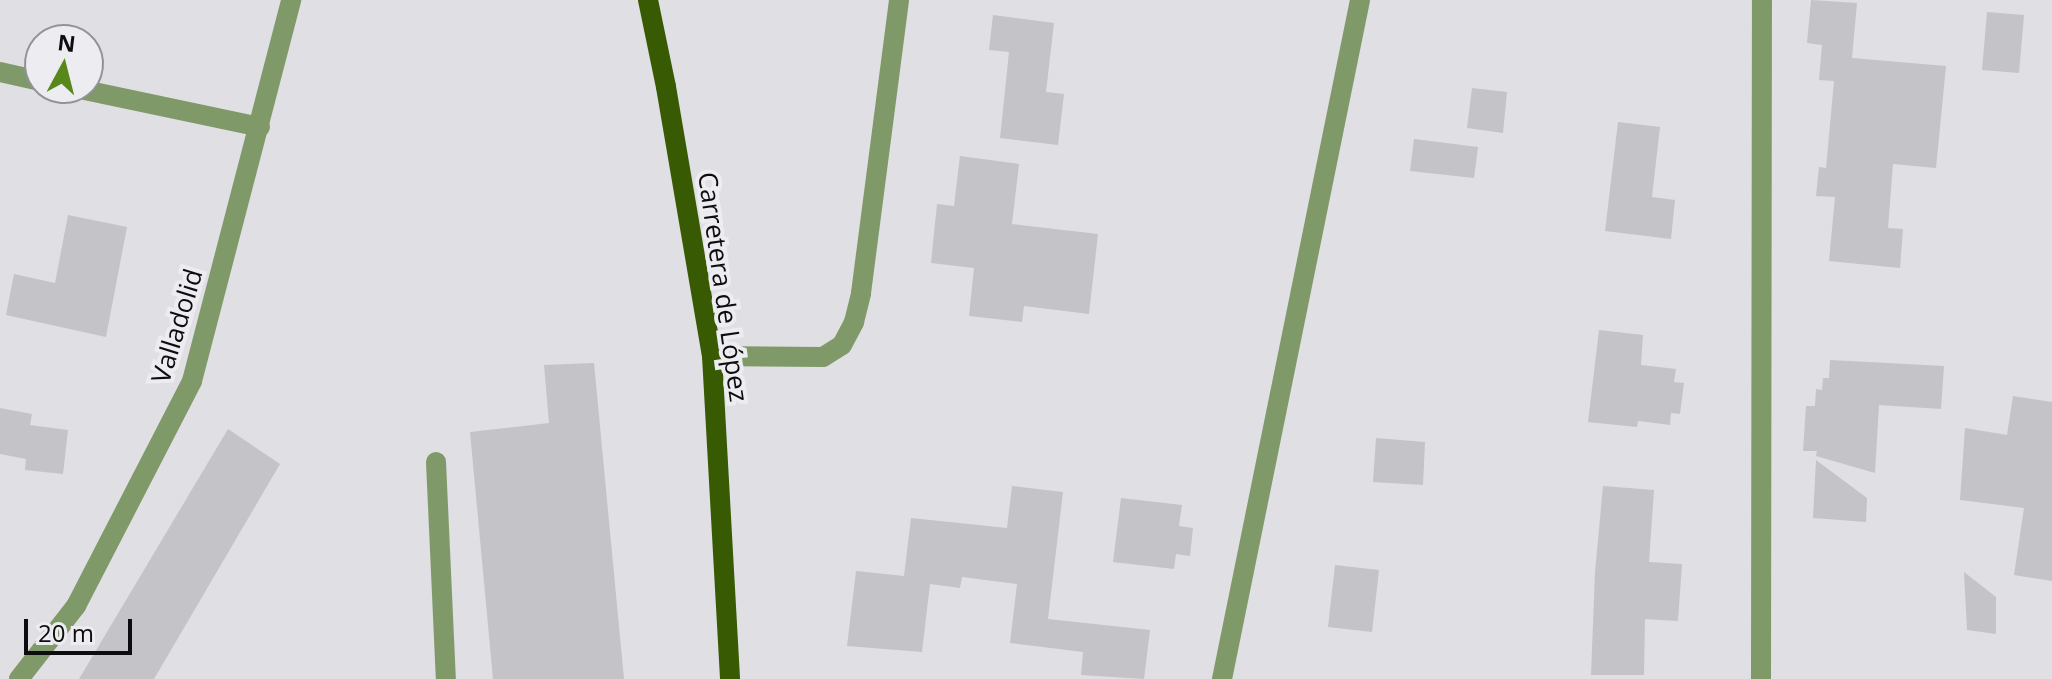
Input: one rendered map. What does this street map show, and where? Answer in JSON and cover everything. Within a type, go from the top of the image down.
[{"type":"main road","name":"Carretera de López","points":[[648,0],[712,356],[733,679]]},
{"type":"street","name":"Valladolid","points":[[19,679],[76,606],[192,381],[291,0]]},
{"type":"street","points":[[712,356],[823,357],[842,345],[854,322],[861,293],[899,0]]},
{"type":"street","points":[[1222,679],[1360,0]]},
{"type":"street","points":[[1761,679],[1762,0]]},
{"type":"street","points":[[0,72],[24,77]]},
{"type":"street","points":[[104,94],[260,127]]},
{"type":"street","points":[[436,462],[446,679]]},
{"type":"building","points":[[1811,0],[1857,3],[1852,58],[1946,66],[1936,168],[1893,164],[1888,228],[1903,229],[1900,268],[1829,261],[1835,197],[1816,196],[1819,167],[1826,168],[1834,81],[1819,80],[1822,45],[1807,43]]},
{"type":"building","points":[[1987,12],[2024,15],[2019,73],[1982,70]]},
{"type":"building","points":[[993,15],[1054,23],[1046,92],[1064,94],[1058,145],[1000,138],[1009,52],[989,50]]},
{"type":"building","points":[[1472,88],[1507,92],[1503,133],[1467,128]]},
{"type":"building","points":[[1618,122],[1660,127],[1652,197],[1675,200],[1671,239],[1605,231]]},
{"type":"building","points":[[1414,139],[1478,147],[1474,178],[1410,171]]},
{"type":"building","points":[[960,156],[1019,164],[1012,224],[1098,234],[1089,314],[1024,306],[1022,322],[969,316],[974,268],[931,263],[937,204],[954,206]]},
{"type":"building","points":[[68,215],[127,227],[106,337],[6,315],[14,274],[55,283]]},
{"type":"building","points":[[1599,330],[1643,335],[1641,365],[1676,369],[1674,382],[1684,383],[1680,414],[1671,413],[1670,425],[1638,421],[1637,427],[1588,422]]},
{"type":"building","points":[[1830,360],[1944,366],[1941,409],[1879,405],[1875,473],[1816,456],[1817,451],[1803,451],[1806,406],[1815,406],[1816,389],[1822,390],[1823,378],[1829,378]]},
{"type":"building","points":[[594,363],[624,679],[493,679],[470,432],[549,423],[544,365]]},
{"type":"building","points":[[2013,396],[2052,402],[2052,581],[2014,575],[2024,508],[1960,500],[1965,428],[2007,435]]},
{"type":"building","points":[[0,408],[32,414],[30,425],[68,430],[63,474],[25,470],[26,459],[0,454]]},
{"type":"building","points":[[228,429],[280,464],[154,679],[79,679]]},
{"type":"building","points":[[1376,438],[1425,442],[1423,485],[1373,482]]},
{"type":"building","points":[[1816,460],[1867,498],[1866,522],[1813,518]]},
{"type":"building","points":[[1012,486],[1063,492],[1048,619],[1150,630],[1144,679],[1081,675],[1083,652],[1010,643],[1017,584],[962,577],[960,588],[930,584],[922,652],[847,646],[856,571],[904,576],[911,518],[1007,528]]},
{"type":"building","points":[[1603,486],[1654,490],[1649,562],[1682,564],[1678,621],[1645,619],[1644,675],[1591,675],[1595,572]]},
{"type":"building","points":[[1121,498],[1182,505],[1179,526],[1193,528],[1190,556],[1176,554],[1174,569],[1113,562]]},
{"type":"building","points":[[1335,565],[1379,570],[1372,632],[1328,627]]},
{"type":"building","points":[[1964,572],[1996,597],[1996,634],[1967,630]]}]
